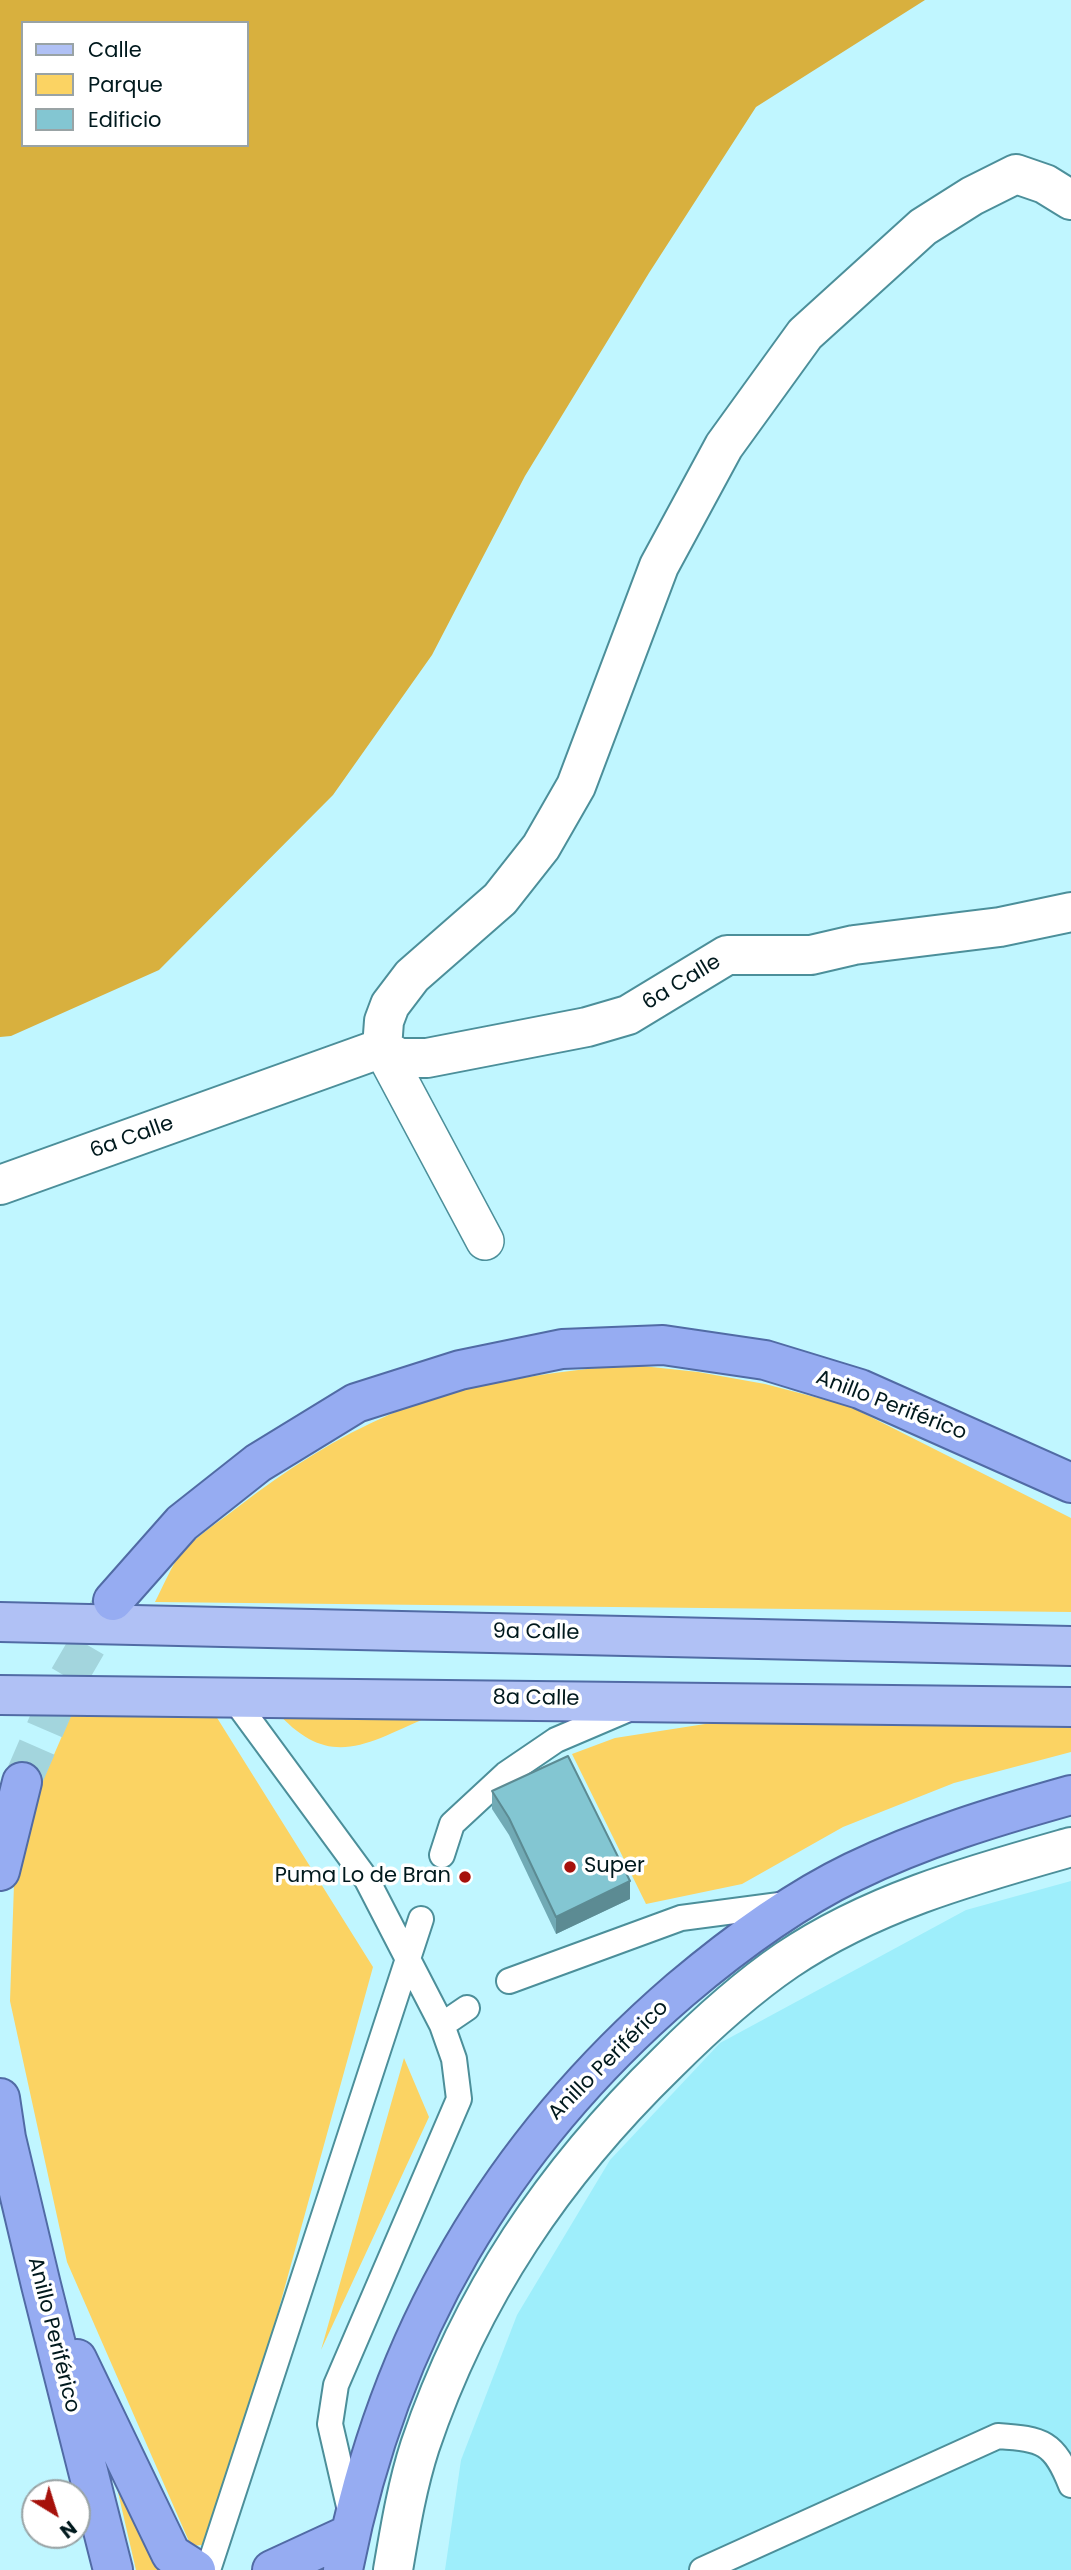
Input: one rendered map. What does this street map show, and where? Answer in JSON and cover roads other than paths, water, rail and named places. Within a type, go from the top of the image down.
[{"type":"highway","name":"Anillo Periférico","points":[[113,1601],[182,1523],[258,1463],[356,1403],[460,1370],[562,1349],[663,1345],[765,1360],[860,1389],[1071,1483]]},
{"type":"highway","points":[[0,1871],[22,1782]]},
{"type":"highway","name":"Anillo Periférico","points":[[349,2542],[382,2425],[421,2325],[480,2215],[552,2117],[642,2024],[702,1971],[801,1902],[849,1873],[912,1844],[1071,1795]]},
{"type":"highway","name":"Anillo Periférico","points":[[0,2098],[6,2138],[41,2285],[113,2570]]},
{"type":"highway","points":[[41,2285],[171,2554],[196,2570]]},
{"type":"highway","points":[[272,2570],[349,2542]]},
{"type":"main road","name":"9a Calle","points":[[0,1622],[1071,1646]]},
{"type":"main road","name":"8a Calle","points":[[0,1695],[231,1695],[1071,1707]]},
{"type":"street","points":[[485,1241],[382,1048],[384,1021],[390,1005],[412,976],[500,899],[541,847],[576,786],[659,566],[723,446],[805,334],[923,227],[972,195],[1016,174],[1045,184],[1071,200]]},
{"type":"street","name":"6a Calle","points":[[0,1185],[382,1048],[399,1058],[428,1058],[587,1027],[628,1016],[727,955],[811,955],[853,945],[1000,928],[1071,912]]},
{"type":"street","name":"Anillo Periférico","points":[[393,2570],[405,2504],[420,2447],[439,2398],[498,2272],[528,2224],[589,2143],[729,2004],[788,1960],[861,1919],[927,1890],[1071,1847]]},
{"type":"lane","points":[[231,1695],[367,1880],[442,2025],[454,2059],[459,2099],[337,2385],[330,2424],[349,2542]]},
{"type":"lane","points":[[442,1855],[452,1824],[506,1774],[556,1740],[648,1700]]},
{"type":"lane","points":[[509,1981],[681,1919],[801,1902]]},
{"type":"lane","points":[[208,2570],[421,1919]]},
{"type":"lane","points":[[442,2025],[467,2008]]},
{"type":"lane","points":[[702,2570],[998,2436],[1034,2438],[1060,2457],[1071,2486]]},
{"type":"tunnel","points":[[22,1782],[64,1685],[113,1601]]},
{"type":"place","name":"Super","points":[[570,1867]]},
{"type":"place","name":"Puma Lo de Bran","points":[[465,1877]]}]
